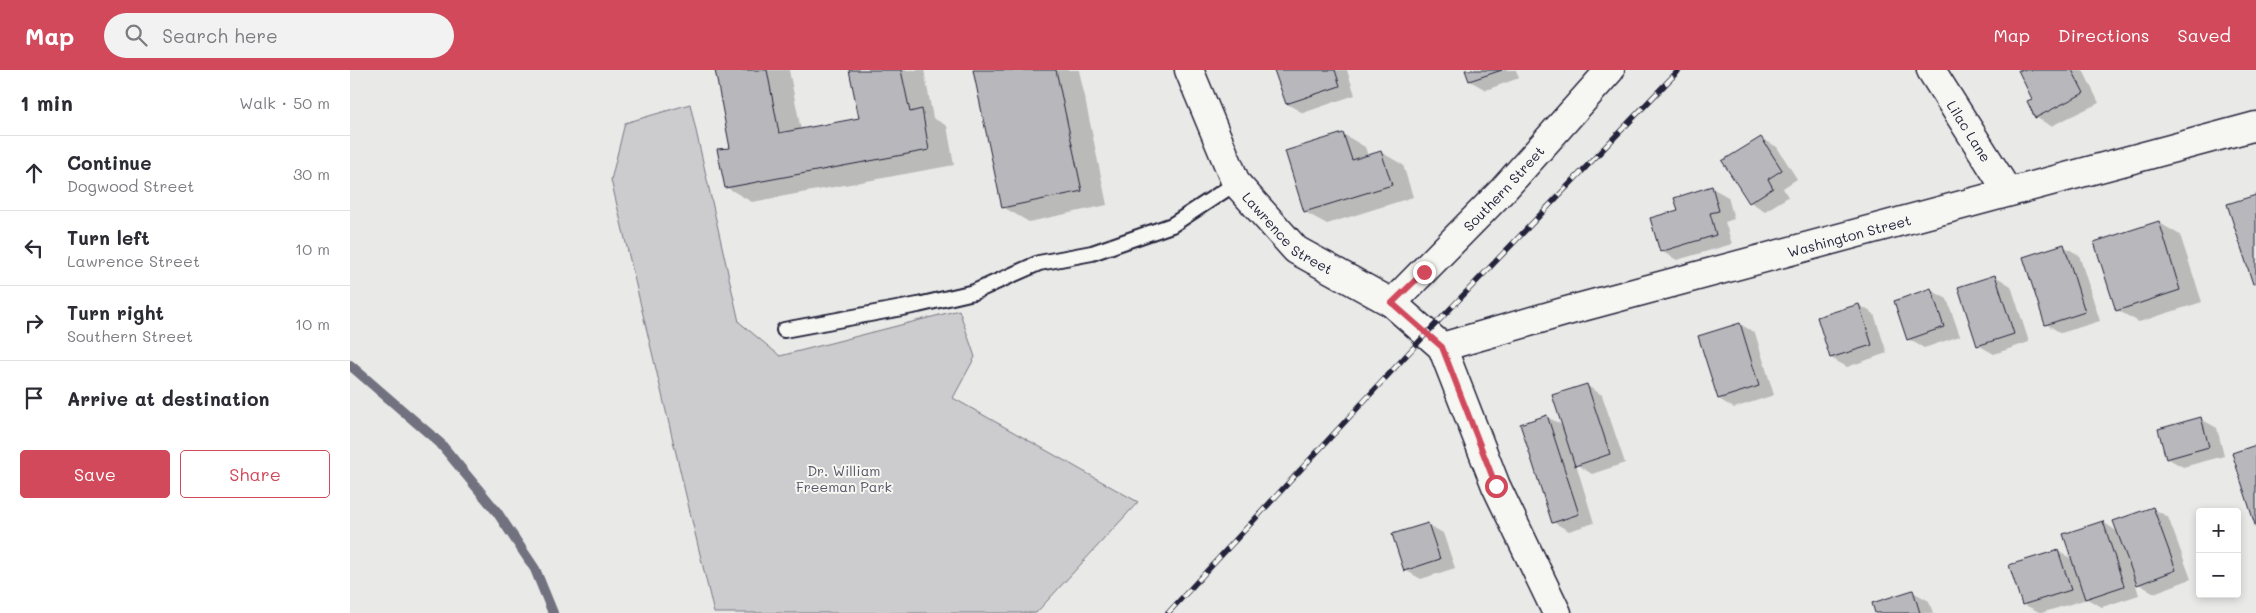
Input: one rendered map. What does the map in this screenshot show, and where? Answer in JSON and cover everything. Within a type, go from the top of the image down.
[{"type":"street","name":"Lawrence Street","points":[[1189,70],[1236,183],[1296,250],[1392,303],[1442,347]]},
{"type":"street","name":"Southern Street","points":[[1392,303],[1503,190],[1610,70]]},
{"type":"street","name":"Lilac Lane","points":[[1930,70],[2008,192]]},
{"type":"street","name":"Washington Street","points":[[1442,347],[2256,126]]},
{"type":"street","points":[[1442,347],[1496,486],[1557,613]]},
{"type":"lane","points":[[784,330],[918,305],[974,292],[1038,264],[1092,253],[1172,225],[1236,183]]},
{"type":"green space","name":"Dr. William Freeman Park","points":[[690,104],[739,322],[780,356],[959,310],[975,357],[953,398],[1138,502],[1036,613],[714,613],[611,180],[625,123]]},
{"type":"building","points":[[715,70],[767,70],[779,133],[859,118],[849,70],[901,70],[910,112],[922,109],[929,150],[725,188],[717,149],[730,148]]},
{"type":"building","points":[[973,70],[1056,70],[1082,191],[1002,208]]},
{"type":"building","points":[[1274,70],[1335,70],[1340,86],[1286,104]]},
{"type":"building","points":[[1465,70],[1502,70],[1469,81]]},
{"type":"building","points":[[2018,70],[2072,70],[2084,93],[2035,118],[2027,101],[2032,99]]},
{"type":"building","points":[[1343,133],[1352,160],[1381,151],[1392,185],[1304,212],[1285,151]]},
{"type":"building","points":[[1761,137],[1782,170],[1768,179],[1773,188],[1749,203],[1722,161]]},
{"type":"building","points":[[1712,186],[1719,211],[1710,213],[1716,235],[1660,252],[1650,218],[1678,210],[1674,198]]},
{"type":"building","points":[[2256,195],[2256,283],[2253,284],[2227,204]]},
{"type":"building","points":[[2159,221],[2180,290],[2116,311],[2094,242]]},
{"type":"building","points":[[2064,244],[2085,312],[2045,325],[2023,257]]},
{"type":"building","points":[[1995,275],[2014,334],[1977,346],[1958,287]]},
{"type":"building","points":[[1931,288],[1944,327],[1907,340],[1894,301]]},
{"type":"building","points":[[1859,304],[1872,345],[1830,358],[1817,317]]},
{"type":"building","points":[[1740,323],[1759,386],[1718,399],[1698,336]]},
{"type":"building","points":[[1587,384],[1610,454],[1575,466],[1552,395]]},
{"type":"building","points":[[1547,415],[1579,514],[1552,523],[1520,424]]},
{"type":"building","points":[[2201,417],[2209,447],[2166,459],[2158,429]]},
{"type":"building","points":[[2256,445],[2256,528],[2232,453]]},
{"type":"building","points":[[2153,507],[2176,570],[2137,585],[2113,521]]},
{"type":"building","points":[[2103,521],[2124,586],[2085,599],[2063,534]]},
{"type":"building","points":[[1428,523],[1440,559],[1404,571],[1392,534]]},
{"type":"building","points":[[2058,550],[2071,590],[2022,605],[2009,565]]},
{"type":"building","points":[[1913,590],[1920,613],[1875,613],[1872,603]]},
{"type":"waterway","points":[[350,365],[440,443],[497,512],[535,569],[553,613]]},
{"type":"railway","points":[[1168,613],[1427,333],[1679,70]]},
{"type":"route","points":[[1424,272],[1392,303],[1442,347],[1496,486]]}]
